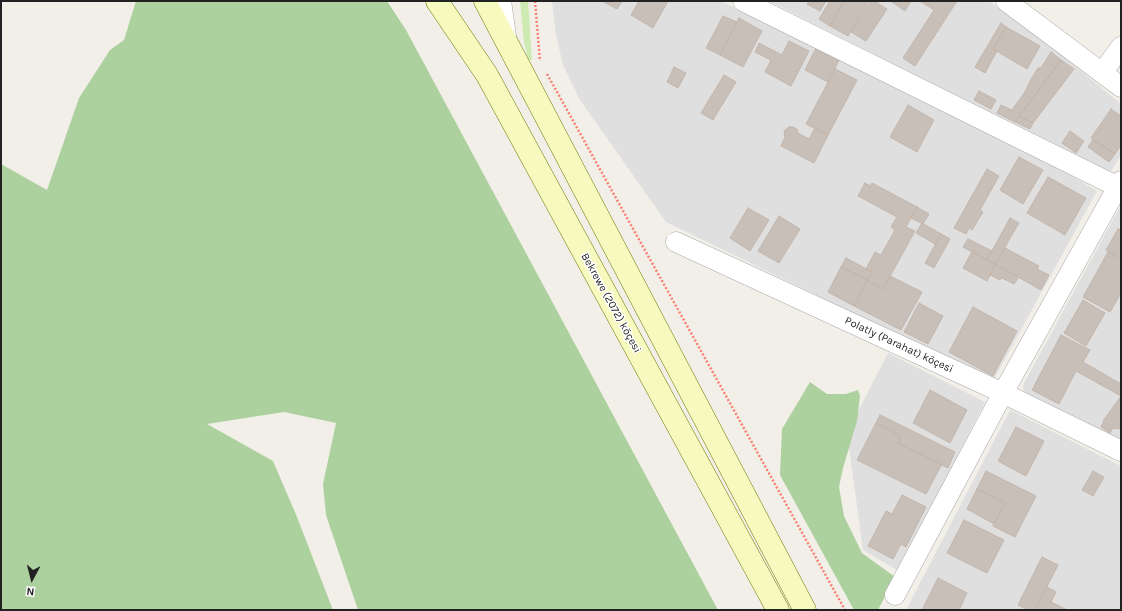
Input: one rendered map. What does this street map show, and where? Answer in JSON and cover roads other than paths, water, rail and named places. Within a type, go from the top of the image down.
[{"type":"main road","name":"Bekrewe (2072) köçesi","points":[[437,1],[487,75],[778,610]]},
{"type":"main road","points":[[485,1],[507,46],[805,610]]},
{"type":"street","points":[[501,1],[507,46]]},
{"type":"street","points":[[743,1],[1119,184],[1003,393],[895,595]]},
{"type":"street","points":[[1006,1],[1121,87]]},
{"type":"street","points":[[1102,73],[1121,47]]},
{"type":"street","name":"Polatly (Parahat) köçesi","points":[[676,242],[1003,393],[1121,451]]}]
